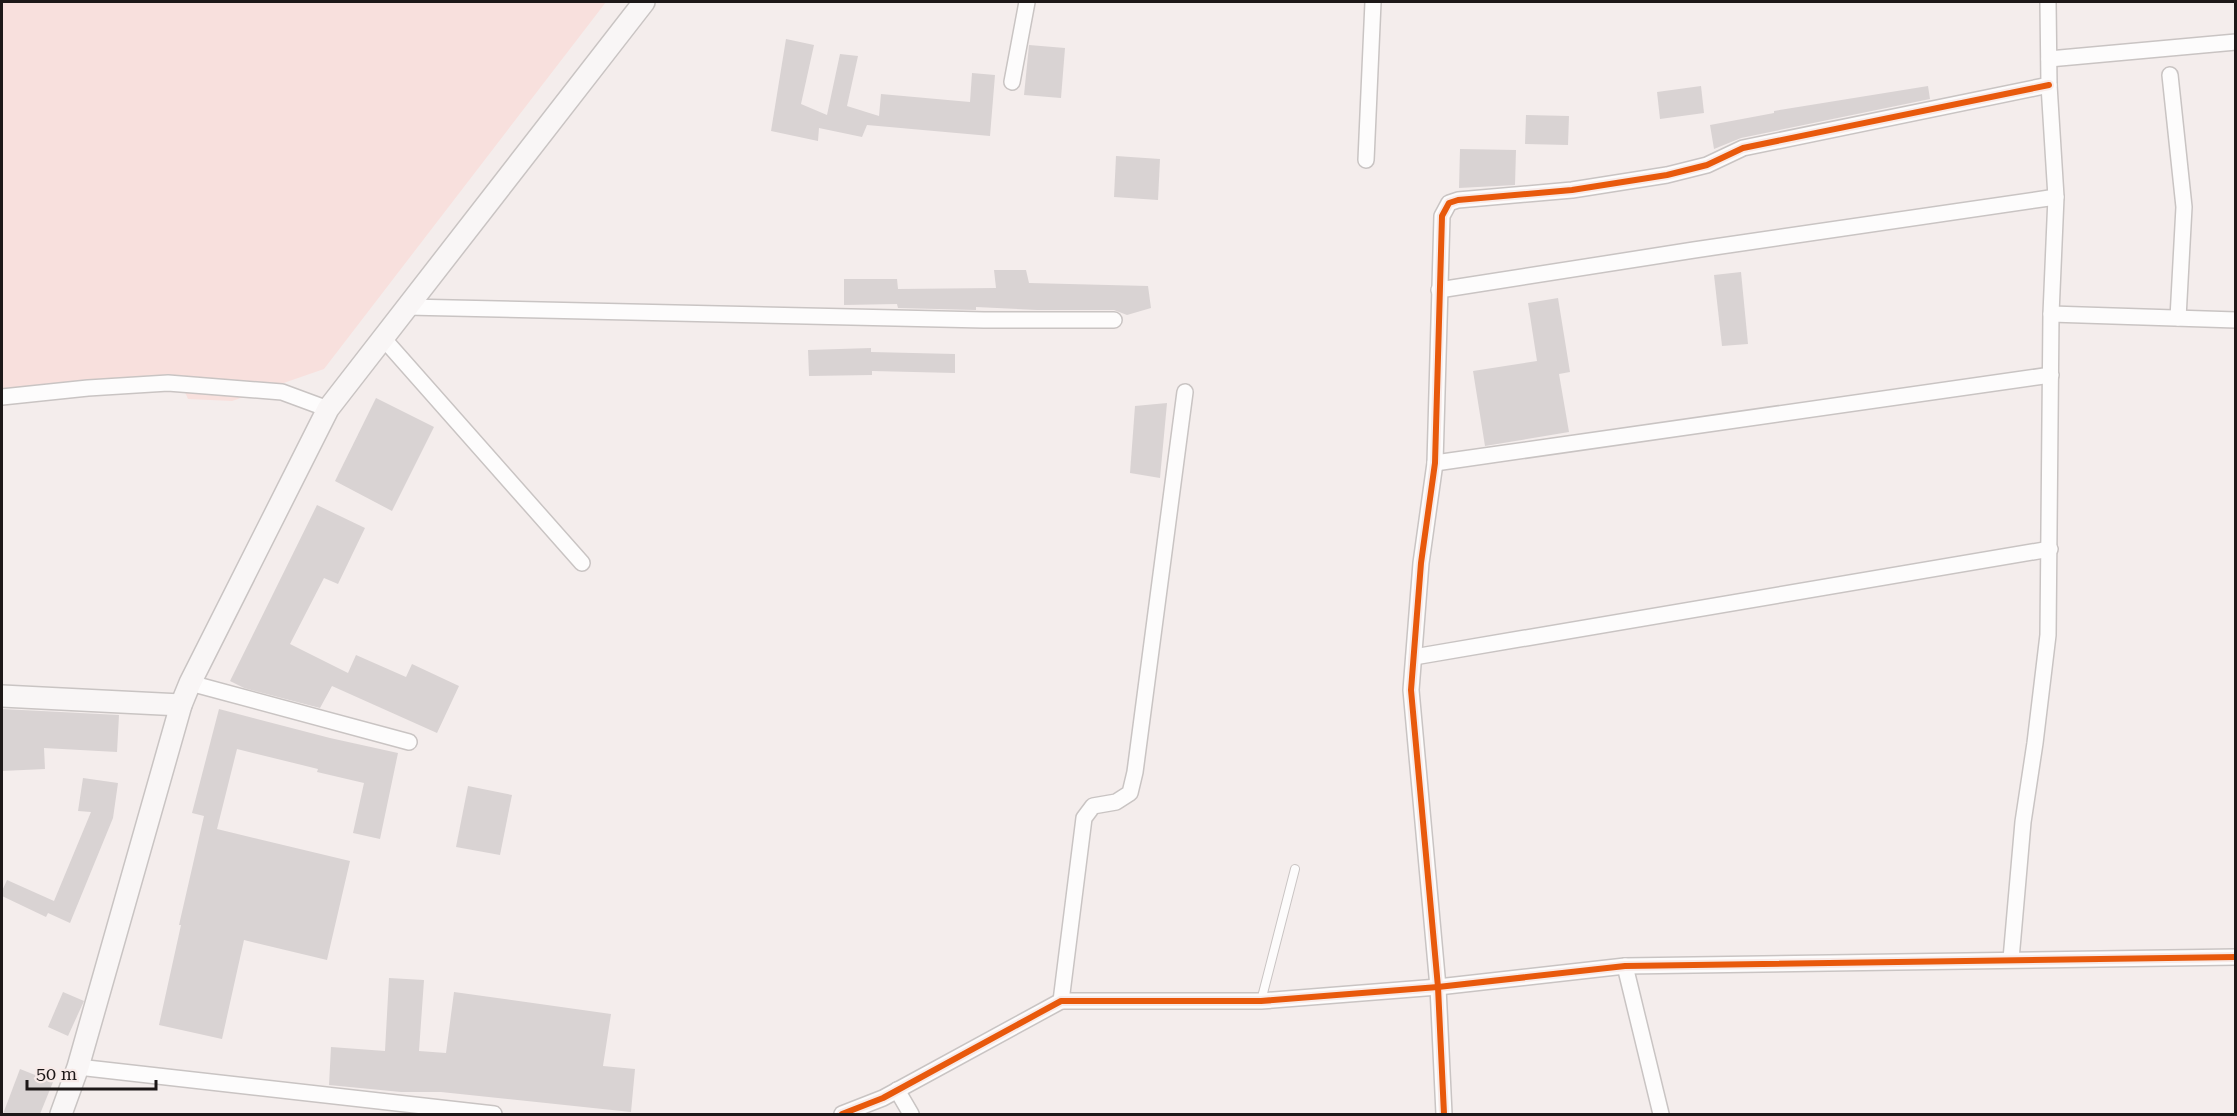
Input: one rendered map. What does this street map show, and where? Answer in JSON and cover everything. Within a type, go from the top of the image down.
[{"type":"street","points":[[61,1114],[78,1068],[181,705],[190,682],[328,409],[644,2]]},
{"type":"street","points":[[1012,82],[1027,2]]},
{"type":"street","points":[[1366,160],[1373,2]]},
{"type":"street","points":[[2011,959],[2023,822],[2048,635],[2051,314],[2056,197],[2049,85],[2048,2]]},
{"type":"street","points":[[2049,59],[2235,42]]},
{"type":"street","points":[[2170,75],[2184,207],[2178,318]]},
{"type":"street","points":[[1444,1114],[1438,987],[1411,690],[1421,563],[1435,463],[1442,216],[1449,203],[1458,200],[1572,190],[1667,175],[1707,165],[1743,148],[2049,85]]},
{"type":"street","points":[[1439,290],[2056,197]]},
{"type":"street","points":[[407,307],[972,320],[1114,320]]},
{"type":"street","points":[[2051,314],[2235,320]]},
{"type":"street","points":[[383,338],[582,562]]},
{"type":"street","points":[[1435,463],[2051,375]]},
{"type":"street","points":[[2,397],[168,383],[282,392],[328,409]]},
{"type":"street","points":[[1061,1001],[1084,818],[1093,806],[1116,802],[1130,793],[1135,772],[1185,392]]},
{"type":"street","points":[[1414,657],[2050,549]]},
{"type":"street","points":[[190,682],[409,742]]},
{"type":"street","points":[[2,696],[181,705]]},
{"type":"street","points":[[842,1114],[897,1090],[1061,1001],[1261,1001],[1438,987],[1625,966],[2235,957]]},
{"type":"street","points":[[1625,966],[1661,1114]]},
{"type":"street","points":[[78,1068],[374,1108],[494,1114]]},
{"type":"street","points":[[897,1090],[911,1114]]},
{"type":"lane","points":[[1261,1001],[1295,869]]},
{"type":"shaded area","points":[[2,2],[606,2],[324,369],[232,401],[188,399],[181,383],[2,391]]},
{"type":"building","points":[[786,39],[814,45],[801,104],[827,115],[840,54],[858,56],[847,106],[879,116],[881,94],[970,102],[972,73],[995,75],[990,136],[867,125],[862,137],[819,128],[818,141],[771,131]]},
{"type":"building","points":[[1029,45],[1065,48],[1061,98],[1024,95]]},
{"type":"building","points":[[1701,86],[1704,113],[1660,119],[1657,92]]},
{"type":"building","points":[[1928,86],[1930,99],[1741,138],[1714,149],[1710,125],[1774,113],[1774,111]]},
{"type":"building","points":[[1526,115],[1569,116],[1568,145],[1525,144]]},
{"type":"building","points":[[1460,149],[1516,150],[1515,185],[1459,188]]},
{"type":"building","points":[[1116,156],[1160,159],[1158,200],[1114,197]]},
{"type":"building","points":[[994,270],[1026,270],[1029,283],[1148,286],[1151,308],[1127,315],[1114,310],[976,307],[976,310],[898,308],[897,304],[844,305],[844,279],[897,279],[898,289],[996,288]]},
{"type":"building","points":[[1741,272],[1748,344],[1722,346],[1714,275]]},
{"type":"building","points":[[1558,298],[1570,372],[1559,374],[1569,432],[1485,446],[1473,371],[1537,361],[1528,303]]},
{"type":"building","points":[[871,348],[871,352],[955,354],[955,373],[872,371],[872,375],[809,376],[808,350]]},
{"type":"building","points":[[376,398],[434,427],[392,511],[335,481]]},
{"type":"building","points":[[1167,403],[1160,478],[1130,473],[1135,406]]},
{"type":"building","points":[[317,505],[365,528],[338,584],[324,578],[290,644],[348,673],[356,655],[406,677],[412,664],[459,686],[437,733],[332,686],[320,708],[244,688],[230,681]]},
{"type":"building","points":[[2,709],[119,715],[117,752],[44,748],[45,769],[2,771]]},
{"type":"building","points":[[219,709],[398,753],[380,839],[353,833],[364,783],[237,749],[217,829],[350,861],[327,960],[244,940],[222,1039],[159,1025],[204,816],[192,813]]},
{"type":"building","points":[[83,778],[118,783],[113,818],[70,923],[48,913],[46,917],[2,896],[2,891],[7,880],[54,901],[91,812],[78,811]]},
{"type":"building","points":[[468,786],[512,795],[500,855],[456,847]]},
{"type":"building","points":[[389,978],[424,980],[419,1051],[446,1053],[454,992],[611,1014],[603,1066],[635,1069],[631,1112],[441,1092],[401,1092],[329,1085],[331,1047],[385,1051]]},
{"type":"building","points":[[63,992],[84,1001],[68,1036],[48,1027]]},
{"type":"building","points":[[20,1069],[53,1082],[40,1114],[3,1114]]},
{"type":"cycle path","points":[[1444,1114],[1438,987],[1411,690],[1421,563],[1435,463],[1442,216],[1449,203],[1458,200],[1572,190],[1667,175],[1707,165],[1743,148],[2049,85]]},
{"type":"cycle path","points":[[842,1114],[883,1098],[1061,1001],[1261,1001],[1438,987],[1625,966],[2236,957]]}]
